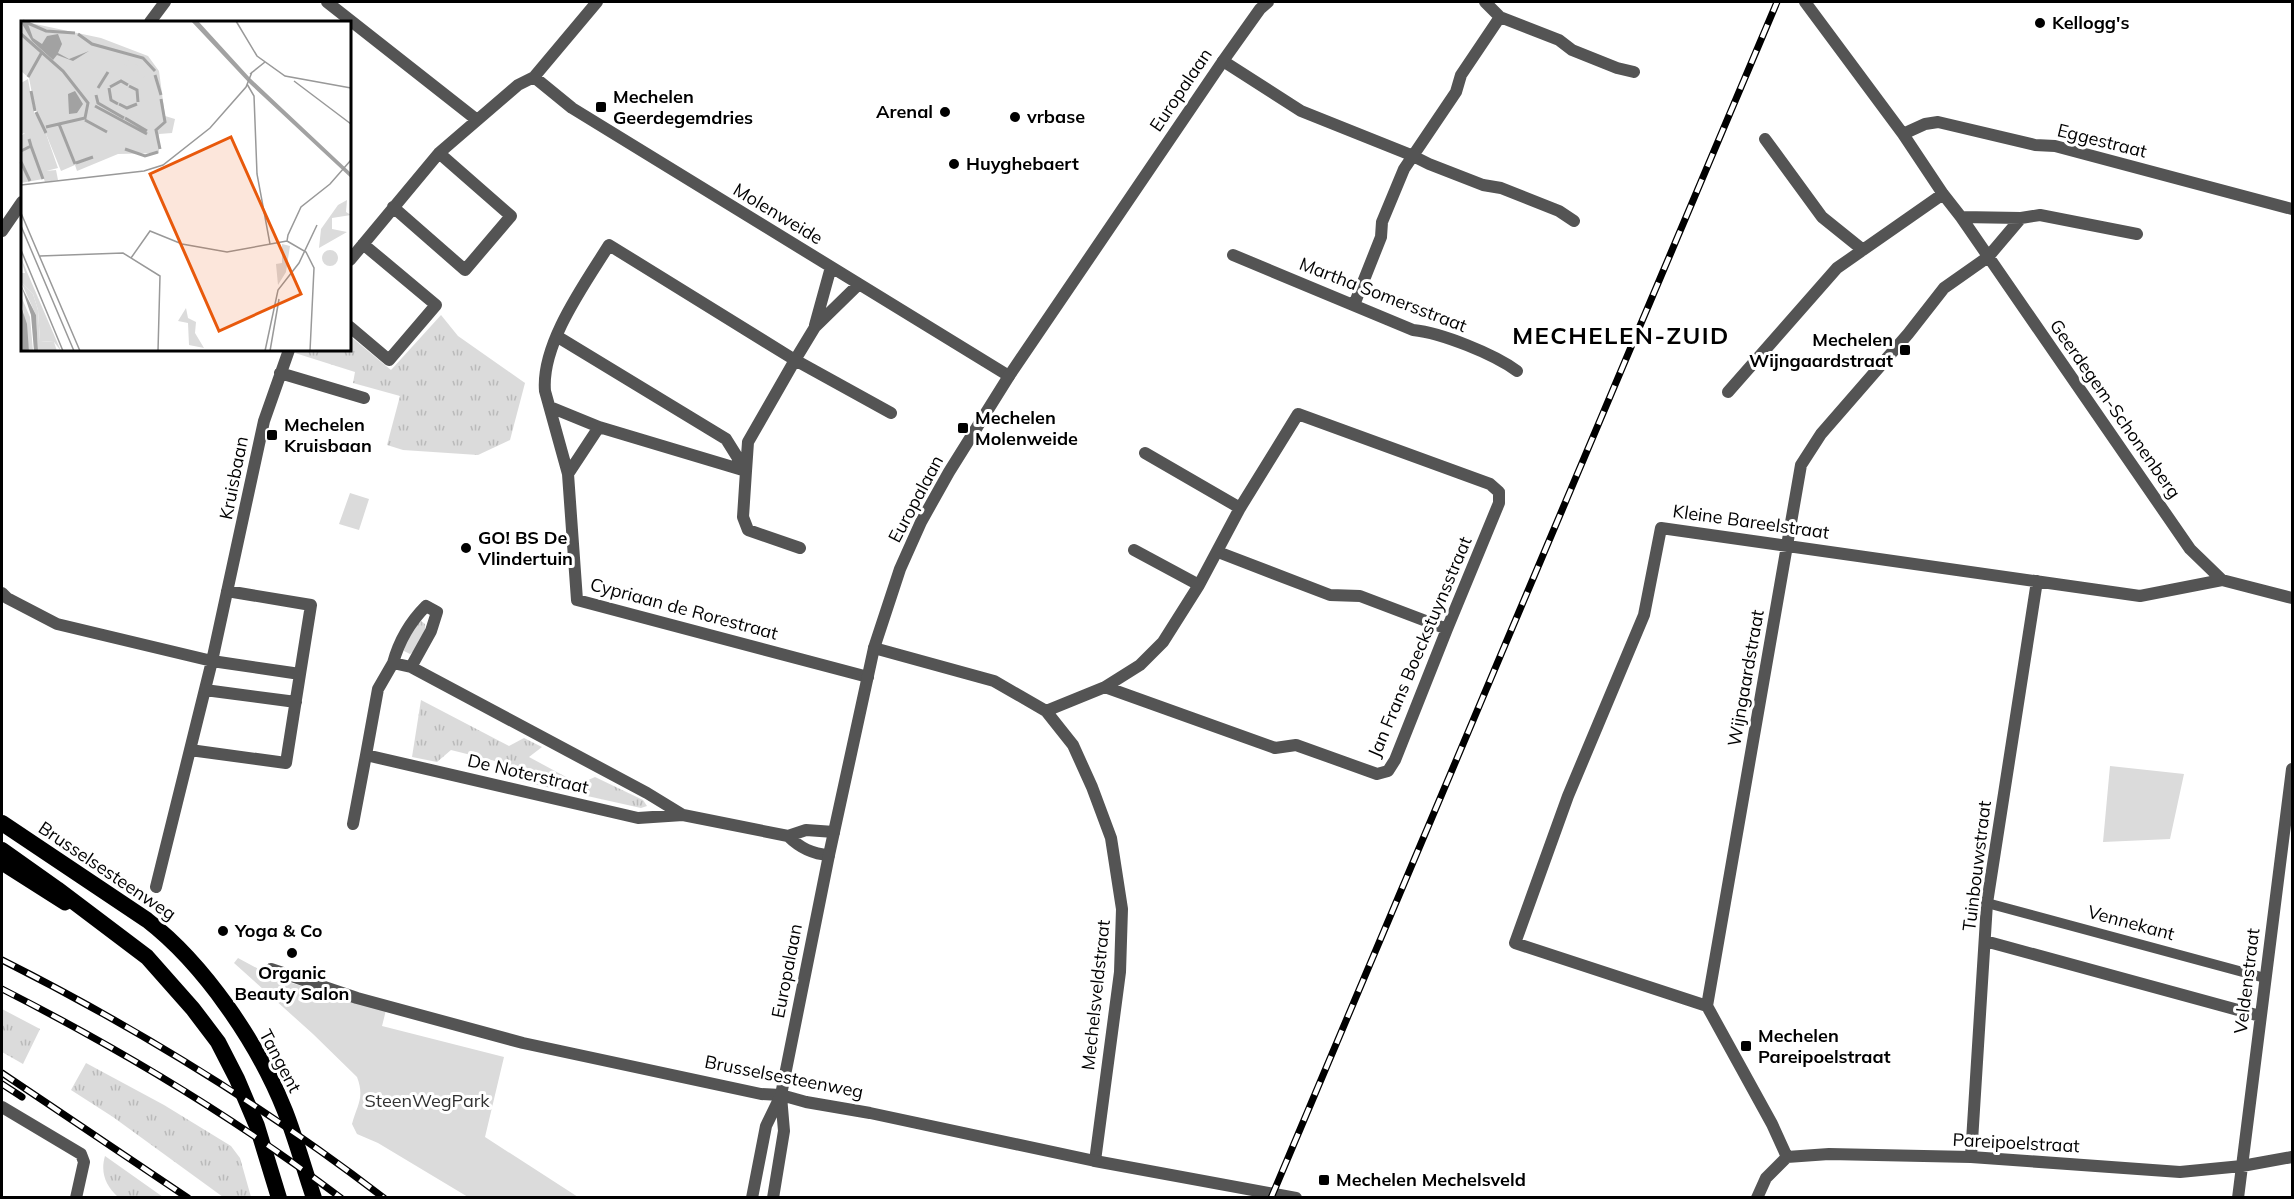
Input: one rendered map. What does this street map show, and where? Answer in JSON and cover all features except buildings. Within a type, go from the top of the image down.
[{"type":"highway","name":"Brusselsesteenweg","points":[[2,823],[147,920],[170,937],[186,956]]},
{"type":"highway","points":[[2,850],[147,957],[171,982],[218,1042],[237,1079],[257,1126],[279,1197]]},
{"type":"highway","name":"Tangent","points":[[186,956],[228,1009],[249,1042],[284,1110],[314,1197]]},
{"type":"main road","points":[[2,863],[54,897],[88,914]]},
{"type":"street","points":[[151,21],[165,2]]},
{"type":"street","points":[[327,2],[477,120]]},
{"type":"street","points":[[351,259],[439,153],[518,85],[534,77],[597,2]]},
{"type":"street","name":"Europalaan","points":[[752,1197],[766,1126],[781,1095],[829,855],[874,648],[900,569],[921,522],[1009,376],[1223,61],[1260,9],[1268,2]]},
{"type":"street","points":[[1485,2],[1500,17],[1559,40],[1572,50],[1617,68],[1634,72]]},
{"type":"street","name":"Geerdegem-Schonenberg","points":[[1805,2],[1903,134],[2190,549],[2222,580],[2292,598]]},
{"type":"street","points":[[1354,305],[1382,237],[1382,222],[1404,169],[1456,92],[1461,75],[1500,17]]},
{"type":"street","points":[[1223,61],[1301,111],[1483,185],[1502,188],[1559,211],[1574,220]]},
{"type":"street","name":"Molenweide","points":[[534,77],[572,108],[1009,376]]},
{"type":"street","name":"Eggestraat","points":[[1903,134],[1925,124],[1938,122],[2035,145],[2055,146],[2292,208]]},
{"type":"street","points":[[1765,139],[1822,217],[1863,250]]},
{"type":"street","points":[[393,207],[465,270],[511,216],[439,153]]},
{"type":"street","points":[[1728,392],[1837,268],[1943,194]]},
{"type":"street","points":[[2,231],[21,203]]},
{"type":"street","points":[[1961,217],[2021,218],[2040,215],[2137,234]]},
{"type":"street","name":"Wijngaardstraat","points":[[1707,1006],[1801,465],[1821,434],[1908,334],[1944,288],[1988,257],[2021,218]]},
{"type":"street","points":[[351,328],[389,360],[436,305],[363,244]]},
{"type":"street","name":"Cypriaan de Rorestraat","points":[[795,360],[609,245],[567,313],[546,363],[544,379],[545,391],[568,474],[577,600],[868,677]]},
{"type":"street","name":"Martha Somersstraat","points":[[1233,255],[1413,330],[1430,332],[1505,362],[1518,371]]},
{"type":"street","points":[[815,327],[831,267]]},
{"type":"street","points":[[800,548],[748,530],[743,517],[748,442],[815,327],[859,284]]},
{"type":"street","points":[[558,337],[726,439],[746,471]]},
{"type":"street","name":"Kruisbaan","points":[[156,887],[212,661],[264,422],[289,351]]},
{"type":"street","points":[[795,360],[891,413]]},
{"type":"street","points":[[280,373],[364,398]]},
{"type":"street","points":[[550,408],[599,427],[746,471]]},
{"type":"street","name":"Jan Frans Boeckstuynsstraat","points":[[1105,687],[1275,748],[1296,745],[1377,774],[1388,771],[1395,760],[1499,503],[1498,492],[1490,484],[1298,414],[1240,508]]},
{"type":"street","points":[[568,474],[599,427]]},
{"type":"street","points":[[1046,711],[1105,687],[1140,664],[1163,642],[1218,552],[1240,508],[1145,453]]},
{"type":"street","name":"Kleine Bareelstraat","points":[[1707,1006],[1515,943],[1568,796],[1644,615],[1661,528],[2140,596],[2222,580]]},
{"type":"street","points":[[1134,550],[1199,585]]},
{"type":"street","points":[[1218,552],[1330,595],[1360,596],[1447,629]]},
{"type":"street","name":"Tuinbouwstraat","points":[[1971,1157],[1987,903],[2037,581]]},
{"type":"street","points":[[190,750],[286,763],[311,605],[227,591]]},
{"type":"street","points":[[2,593],[7,598],[57,624],[212,661],[300,674]]},
{"type":"street","points":[[352,824],[378,689],[415,617],[426,606],[437,612],[431,631],[411,667]]},
{"type":"street","name":"Mechelsveldstraat","points":[[874,648],[994,681],[1046,711],[1073,745],[1092,787],[1111,838],[1121,899],[1120,972],[1095,1161]]},
{"type":"street","name":"De Noterstraat","points":[[393,663],[411,667],[683,815]]},
{"type":"street","points":[[205,690],[296,702]]},
{"type":"street","name":"De Noterstraat","points":[[366,755],[638,818],[683,815],[788,836],[806,830],[834,832]]},
{"type":"street","name":"Veldenstraat","points":[[2238,1197],[2292,769]]},
{"type":"street","name":"De Noterstraat","points":[[788,836],[798,846],[816,854],[829,855]]},
{"type":"street","name":"Vennekant","points":[[1987,903],[2265,978]]},
{"type":"street","points":[[1985,941],[2260,1016]]},
{"type":"street","name":"Brusselsesteenweg","points":[[272,969],[357,998],[523,1043],[756,1093],[781,1095],[1095,1161],[1296,1197]]},
{"type":"street","points":[[1707,1006],[1772,1124],[1786,1157],[1766,1178],[1757,1197]]},
{"type":"street","name":"Europalaan","points":[[773,1197],[784,1131],[781,1095]]},
{"type":"street","points":[[2,1107],[81,1154],[84,1162],[76,1197]]},
{"type":"street","name":"Pareipoelstraat","points":[[1786,1157],[1829,1154],[1971,1157],[2180,1172],[2242,1166],[2292,1157]]},
{"type":"green space","points":[[441,315],[458,336],[525,383],[510,440],[478,455],[403,450],[387,445],[400,396],[353,383],[355,372],[295,353],[296,351],[351,351],[351,337],[391,370]]},
{"type":"green space","points":[[350,493],[369,499],[359,530],[339,524]]},
{"type":"green space","points":[[421,621],[425,624],[423,637],[410,654],[404,651],[405,642]]},
{"type":"green space","points":[[421,700],[509,746],[524,738],[542,747],[529,757],[579,784],[595,777],[643,800],[647,806],[641,808],[520,781],[527,769],[451,750],[437,762],[412,757]]},
{"type":"green space","points":[[2110,766],[2184,774],[2170,839],[2103,842]]},
{"type":"green space","name":"SteenWegPark","points":[[238,958],[277,979],[386,1010],[382,1026],[504,1057],[485,1137],[578,1197],[468,1197],[378,1143],[357,1134],[352,1124],[360,1096],[357,1077],[234,963]]},
{"type":"green space","points":[[2,1009],[40,1029],[23,1064],[2,1052]]},
{"type":"green space","points":[[86,1063],[164,1105],[231,1146],[240,1158],[251,1197],[223,1197],[113,1117],[71,1090]]},
{"type":"green space","points":[[105,1156],[163,1197],[118,1197],[105,1179],[103,1168]]},
{"type":"railway","points":[[1271,1198],[1777,2]]},
{"type":"railway","points":[[2,960],[102,1013],[199,1070],[293,1132],[384,1198]]},
{"type":"railway","points":[[2,989],[176,1086],[301,1168],[341,1198]]},
{"type":"railway","points":[[2,1073],[188,1198]]},
{"type":"railway","points":[[2,1084],[22,1097]]},
{"type":"place","name":"Kellogg's","points":[[2040,23]]},
{"type":"place","name":"Mechelen Geerdegemdries","points":[[601,107]]},
{"type":"place","name":"Arenal","points":[[945,112]]},
{"type":"place","name":"vrbase","points":[[1015,117]]},
{"type":"place","name":"Huyghebaert","points":[[954,164]]},
{"type":"place","name":"Mechelen Wijngaardstraat","points":[[1905,350]]},
{"type":"place","name":"Mechelen Molenweide","points":[[963,428]]},
{"type":"place","name":"Mechelen Kruisbaan","points":[[272,435]]},
{"type":"place","name":"GO! BS De Vlindertuin","points":[[466,548]]},
{"type":"place","name":"Yoga & Co","points":[[223,931]]},
{"type":"place","name":"Organic Beauty Salon","points":[[292,953]]},
{"type":"place","name":"Mechelen Pareipoelstraat","points":[[1746,1046]]},
{"type":"place","name":"Mechelen Mechelsveld","points":[[1324,1180]]},
{"type":"district","name":"MECHELEN-ZUID","points":[[1621,336]]}]
